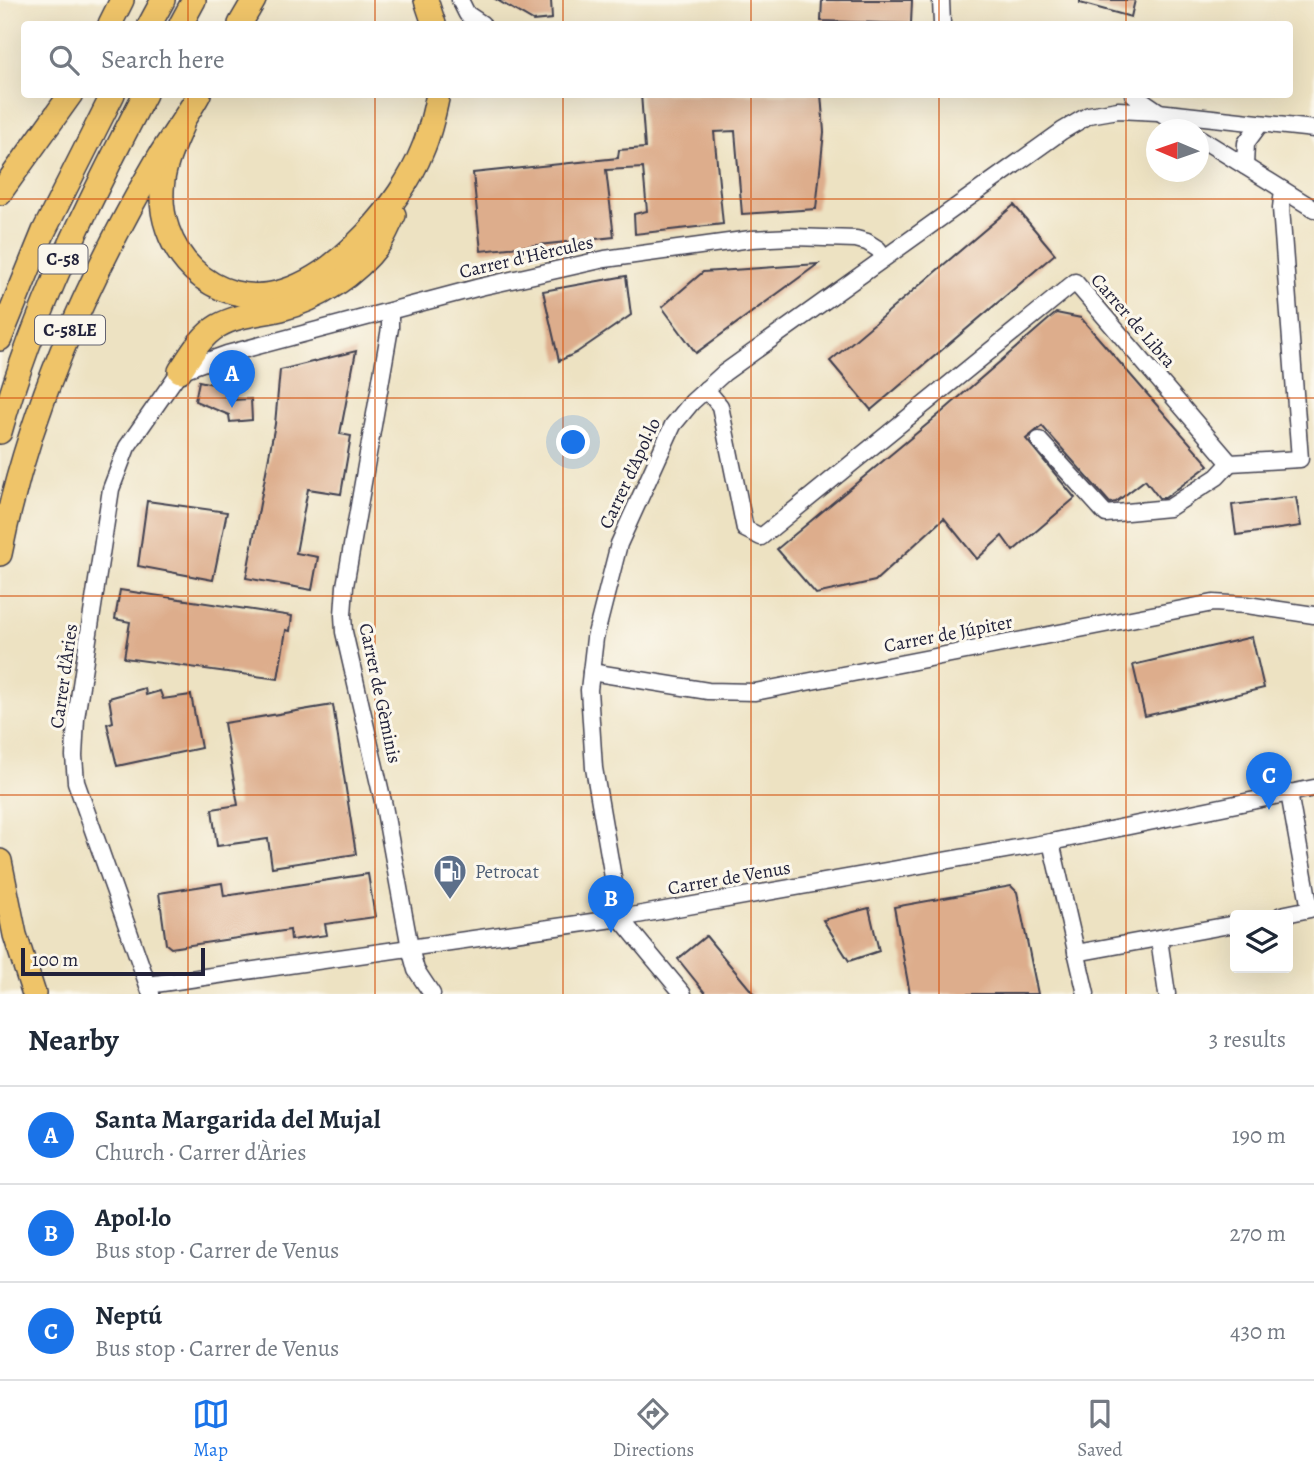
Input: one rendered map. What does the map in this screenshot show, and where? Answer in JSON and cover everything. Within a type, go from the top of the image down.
[{"type":"highway","points":[[112,21],[122,0]]},
{"type":"highway","points":[[152,21],[163,0]]},
{"type":"highway","points":[[183,21],[194,0]]},
{"type":"highway","points":[[242,21],[254,0]]},
{"type":"highway","points":[[426,0],[433,21]]},
{"type":"highway","points":[[0,193],[68,98]]},
{"type":"highway","name":"C-58","points":[[0,339],[44,231],[111,98]]},
{"type":"highway","name":"C-58","points":[[0,432],[28,346],[71,239],[143,98]]},
{"type":"highway","name":"C-58LE","points":[[0,554],[19,469],[54,367],[120,228],[197,98]]},
{"type":"highway","points":[[180,371],[200,342],[216,327],[235,318],[299,304],[329,289],[362,263],[380,243],[403,198],[432,122],[437,98]]},
{"type":"highway","points":[[182,125],[163,179],[165,220],[171,238],[188,265],[215,287],[235,295],[261,296],[283,292],[305,283],[321,272],[364,237],[411,174]]},
{"type":"highway","points":[[0,185],[20,165]]},
{"type":"highway","points":[[0,861],[15,934],[34,994]]},
{"type":"highway","points":[[0,904],[19,994]]},
{"type":"street","points":[[460,0],[467,14],[478,21]]},
{"type":"street","points":[[942,0],[942,21]]},
{"type":"street","points":[[1097,113],[1104,98]]},
{"type":"street","points":[[1139,98],[1169,119]]},
{"type":"street","name":"Carrer d'Apol·lo","points":[[683,994],[620,918],[594,768],[589,709],[590,671],[599,616],[619,544],[673,425],[706,389],[884,257],[1077,121],[1097,113],[1118,110],[1314,129]]},
{"type":"street","points":[[1245,166],[1246,143],[1260,124]]},
{"type":"street","points":[[1209,143],[1314,209]]},
{"type":"street","points":[[1039,440],[1106,514],[1169,508],[1217,477],[1230,463],[1300,459],[1281,208],[1283,190]]},
{"type":"street","name":"Carrer d'Hèrcules","points":[[180,371],[227,354],[480,287],[605,259],[751,239],[819,237],[867,242],[884,257]]},
{"type":"street","name":"Carrer de Libra","points":[[706,389],[720,406],[745,528],[761,537],[1076,282],[1230,463]]},
{"type":"street","name":"Carrer de Gèminis","points":[[390,312],[390,328],[344,593],[344,632],[384,806],[410,948],[416,970],[432,994]]},
{"type":"street","name":"Carrer d'Àries","points":[[150,989],[87,818],[76,782],[74,757],[76,718],[111,489],[127,447],[180,371]]},
{"type":"street","name":"Carrer de Júpiter","points":[[590,671],[708,691],[754,692],[1213,603],[1314,615]]},
{"type":"street","name":"Carrer de Venus","points":[[150,989],[620,918],[1051,842],[1314,788]]},
{"type":"street","points":[[1289,793],[1310,909],[1293,913]]},
{"type":"street","points":[[1051,842],[1086,994]]},
{"type":"street","points":[[1076,953],[1230,925]]},
{"type":"street","points":[[1159,939],[1167,994]]},
{"type":"building","points":[[497,0],[551,0],[552,19],[533,21]]},
{"type":"building","points":[[822,0],[912,0],[911,21],[821,21]]},
{"type":"building","points":[[1080,0],[1135,0],[1131,17],[1080,3]]},
{"type":"building","points":[[641,98],[821,98],[824,132],[816,209],[742,214],[735,131],[714,132],[723,224],[635,234],[634,214],[647,211],[643,168],[606,170],[614,237],[481,251],[473,173],[618,158],[619,150],[645,148]]},
{"type":"building","points":[[1014,205],[1055,254],[871,410],[830,361]]},
{"type":"building","points":[[818,264],[696,353],[662,307],[703,272]]},
{"type":"building","points":[[626,276],[631,315],[576,353],[559,361],[543,291]]},
{"type":"building","points":[[1056,313],[1081,318],[1209,465],[1165,498],[1159,498],[1145,480],[1116,502],[1110,503],[1042,426],[1026,439],[1075,498],[1013,551],[1002,536],[977,559],[944,518],[875,581],[816,594],[777,549]]},
{"type":"building","points":[[356,351],[340,434],[351,436],[341,494],[308,489],[296,553],[318,557],[312,590],[246,578],[275,424],[280,370]]},
{"type":"building","points":[[199,381],[235,389],[234,400],[251,399],[252,420],[230,422],[229,415],[195,401]]},
{"type":"building","points":[[1296,497],[1301,526],[1236,535],[1232,505]]},
{"type":"building","points":[[147,501],[227,512],[213,580],[138,566]]},
{"type":"building","points":[[120,590],[292,616],[290,631],[286,630],[278,679],[124,658],[130,622],[115,619]]},
{"type":"building","points":[[1252,637],[1264,688],[1145,716],[1133,665]]},
{"type":"building","points":[[145,688],[146,695],[160,691],[163,699],[191,695],[201,748],[117,766],[107,724],[113,722],[109,698]]},
{"type":"building","points":[[333,705],[356,854],[272,867],[268,839],[217,846],[212,809],[238,805],[224,723]]},
{"type":"building","points":[[368,874],[375,917],[325,924],[327,935],[291,940],[290,930],[171,948],[166,944],[159,893],[222,883],[224,896]]},
{"type":"building","points":[[1011,886],[1017,892],[1038,994],[910,994],[894,907]]},
{"type":"building","points":[[869,908],[879,951],[849,961],[823,920]]},
{"type":"building","points":[[706,936],[754,994],[706,994],[678,959]]},
{"type":"place","name":"Santa Margarida del Mujal","points":[[232,408]]},
{"type":"place","name":"Neptú","points":[[1269,810]]},
{"type":"place","name":"Petrocat","points":[[450,901]]},
{"type":"place","name":"Apol·lo","points":[[611,933]]}]
